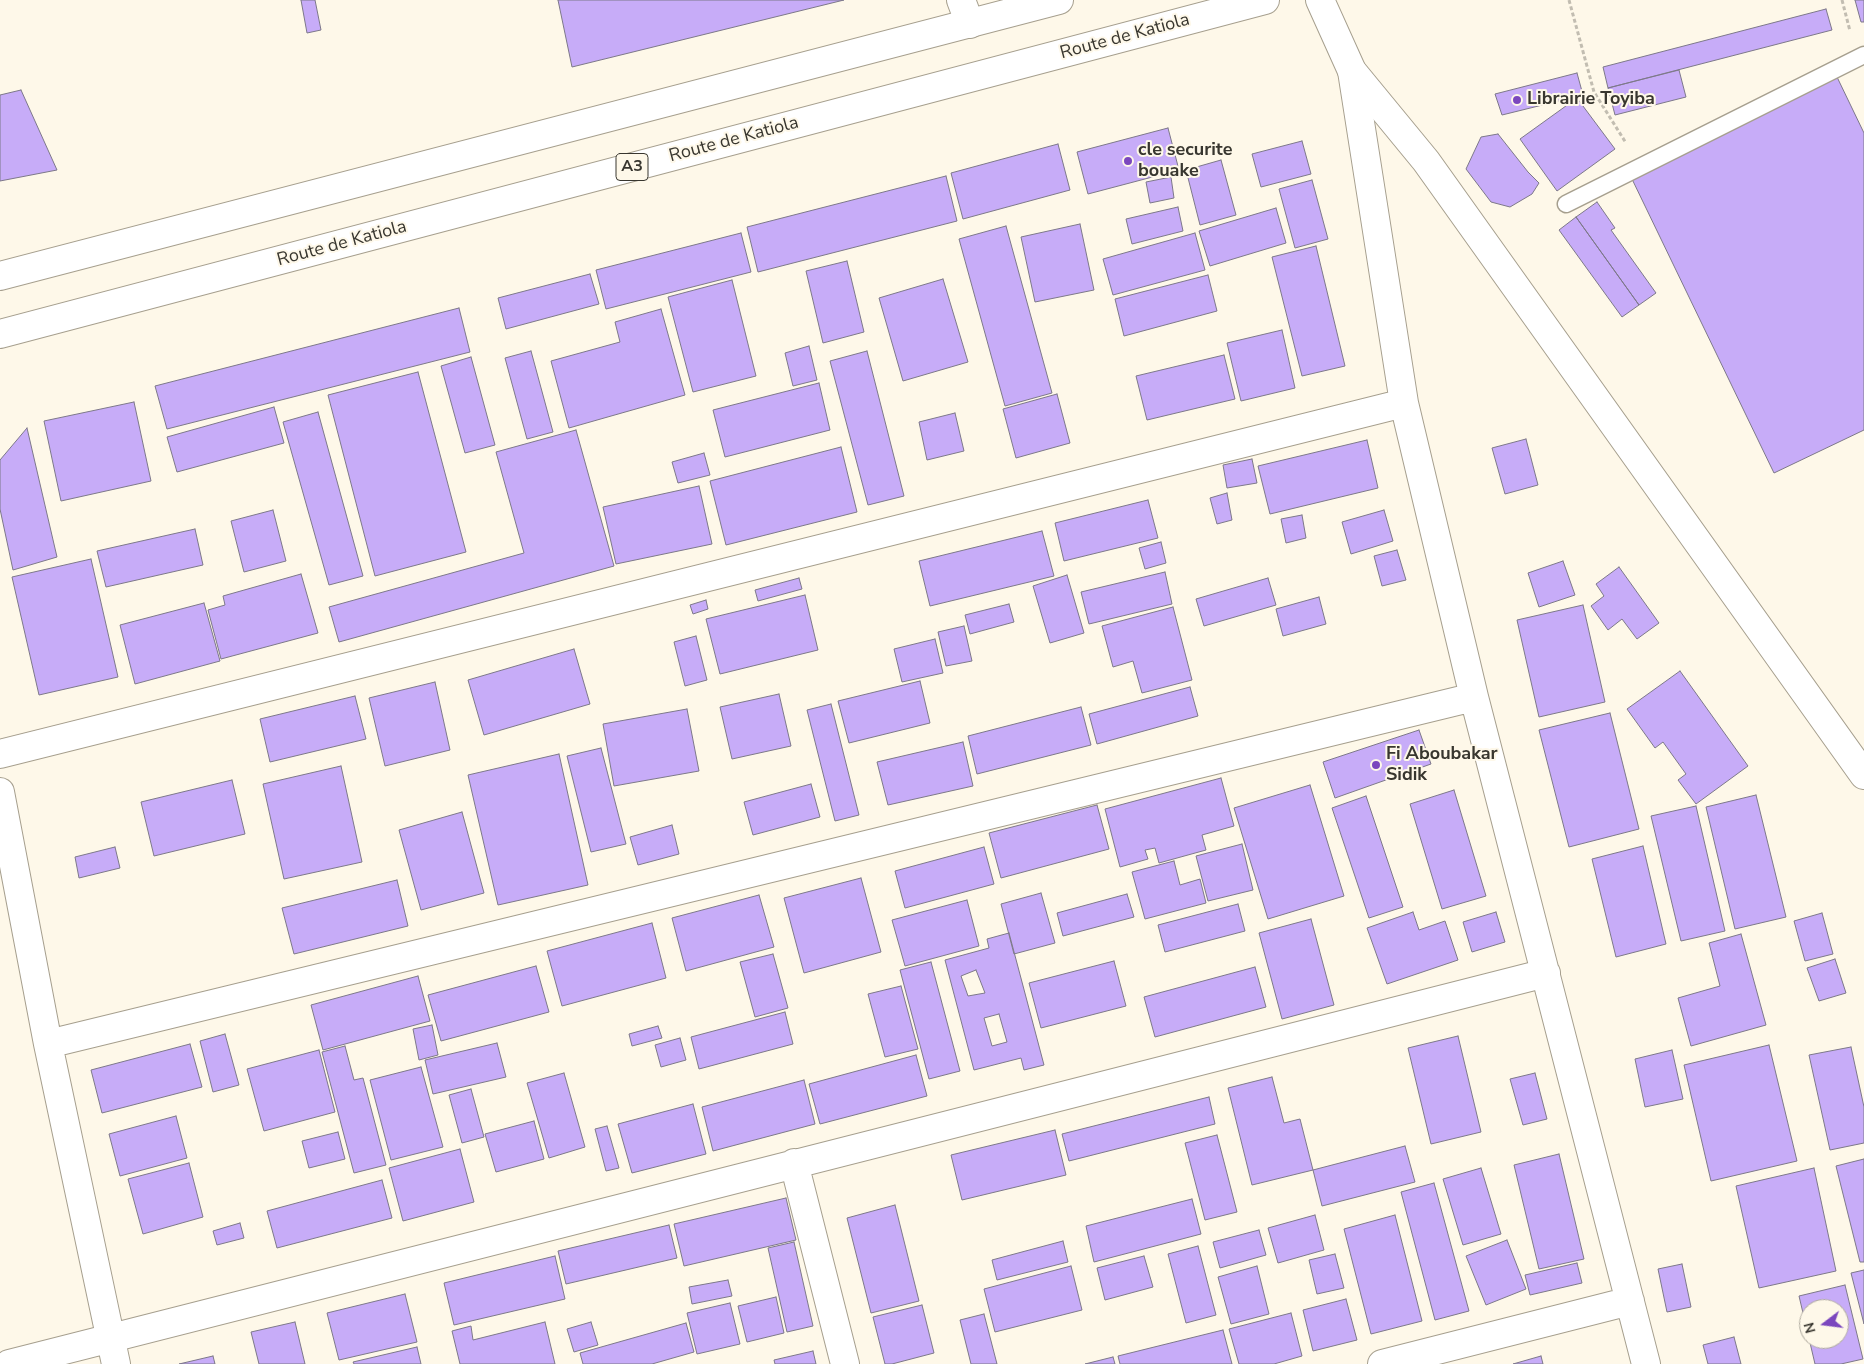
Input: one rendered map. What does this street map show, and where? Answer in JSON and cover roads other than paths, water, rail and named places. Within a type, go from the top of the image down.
[{"type":"main road","points":[[0,276],[965,12],[1059,0]]},
{"type":"main road","name":"Route de Katiola","points":[[0,334],[1265,0]]},
{"type":"main road","points":[[1320,0],[1352,71],[1426,161],[1864,775]]},
{"type":"main road","points":[[1352,71],[1404,403],[1474,697],[1646,1364]]},
{"type":"main road","points":[[0,754],[1404,403]]},
{"type":"main road","points":[[48,1044],[1474,697]]},
{"type":"main road","points":[[0,792],[48,1044],[113,1351]]},
{"type":"main road","points":[[9,1364],[113,1351],[794,1163],[1546,973]]},
{"type":"main road","points":[[794,1163],[845,1364]]},
{"type":"main road","points":[[1382,1364],[1630,1301]]},
{"type":"lane","points":[[1566,204],[1864,55]]},
{"type":"place","name":"Librairie Toyiba","points":[[1517,100]]},
{"type":"place","name":"cle securite bouake","points":[[1128,161]]},
{"type":"place","name":"Fi Aboubakar Sidik","points":[[1376,765]]}]
